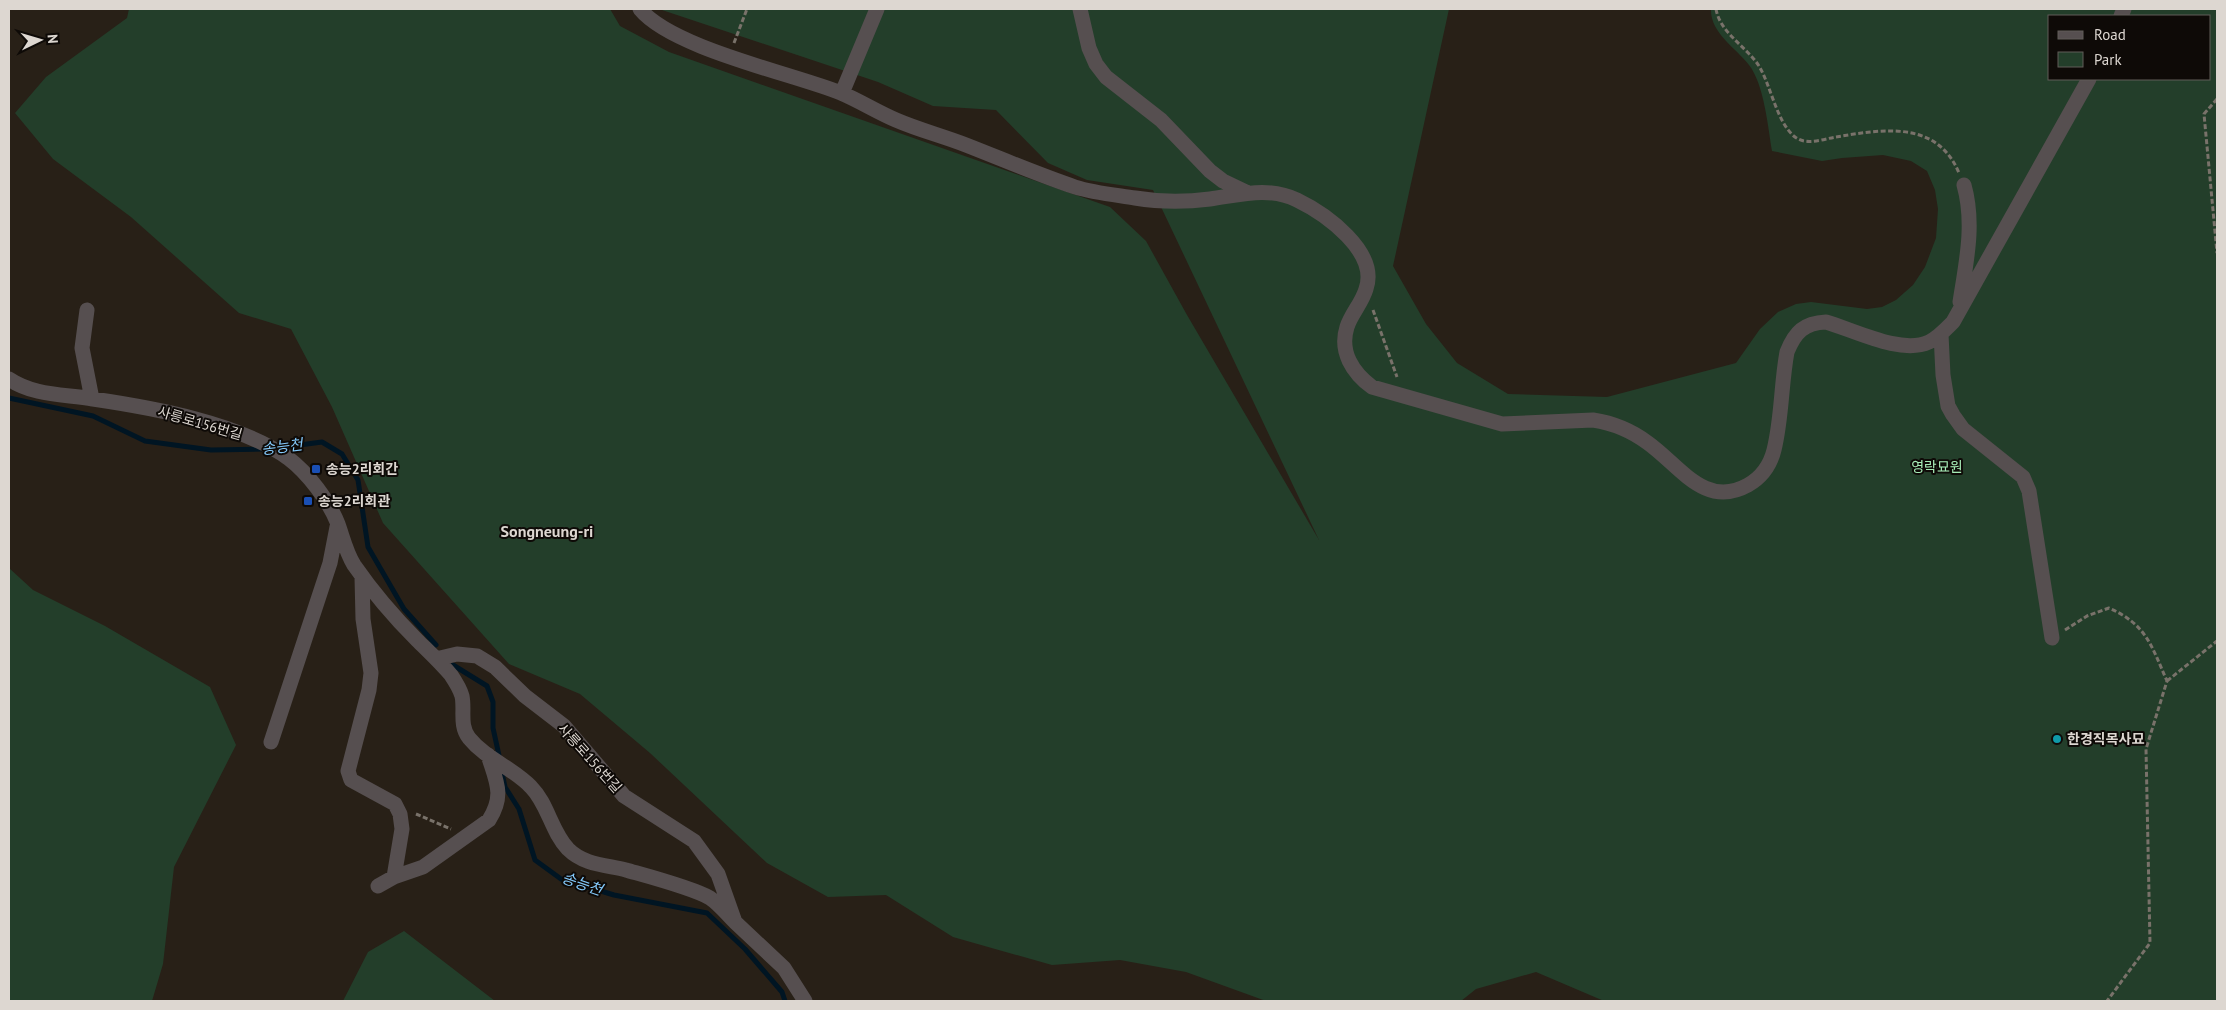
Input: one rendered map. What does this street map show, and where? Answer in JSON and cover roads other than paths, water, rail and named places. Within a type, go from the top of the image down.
[{"type":"street","points":[[640,9],[662,28],[699,45],[842,94],[894,119],[1078,188],[1138,199],[1210,199],[1247,192],[1266,192],[1296,199],[1352,240],[1365,262],[1368,275],[1367,288],[1347,327],[1344,344],[1347,356],[1362,379],[1372,387],[1408,399],[1502,424],[1593,420],[1607,422],[1621,427],[1648,442],[1698,485],[1713,492],[1727,493],[1758,478],[1768,466],[1774,450],[1786,352],[1793,337],[1804,326],[1813,322],[1826,322],[1898,345],[1913,346],[1929,342],[1941,334],[1959,311],[2088,80]]},
{"type":"street","points":[[842,94],[877,9]]},
{"type":"street","points":[[1080,9],[1089,48],[1096,64],[1106,78],[1161,120],[1210,171],[1223,181],[1247,192]]},
{"type":"street","points":[[1959,311],[1970,238],[1968,197],[1964,185]]},
{"type":"street","points":[[87,310],[82,348],[92,399]]},
{"type":"street","points":[[1941,334],[1943,375],[1948,406],[1953,415],[1963,429],[2023,477],[2029,491],[2052,638]]},
{"type":"street","name":"사릉로156번길","points":[[9,381],[45,393],[92,399],[182,416],[257,440],[289,459],[317,490],[338,524],[349,555],[362,577],[459,687],[463,699],[461,714],[468,737],[492,759],[529,784],[542,801],[548,817],[565,846],[586,861],[627,871],[699,893],[711,899],[784,968],[805,1001]]},
{"type":"street","points":[[271,742],[330,563],[338,524]]},
{"type":"street","points":[[362,577],[363,619],[371,673],[369,690],[348,770],[351,780],[395,804],[400,814],[402,829],[394,877]]},
{"type":"street","name":"사릉로156번길","points":[[436,659],[457,654],[477,656],[495,667],[525,696],[564,726],[624,796],[694,841],[718,874],[734,922]]},
{"type":"street","points":[[378,886],[394,877],[423,867],[489,820],[499,800],[499,791],[492,759]]},
{"type":"waterway","name":"송능천","points":[[9,398],[93,416],[145,441],[211,450],[264,449]]},
{"type":"waterway","name":"송능천","points":[[277,448],[322,442],[342,454],[358,480],[368,547],[404,609],[436,645]]},
{"type":"waterway","name":"송능천","points":[[453,665],[487,686],[493,702],[493,728],[500,760]]},
{"type":"waterway","name":"송능천","points":[[501,768],[505,787],[519,809],[535,860],[561,879],[614,895],[707,913],[745,949],[782,992],[785,1001]]},
{"type":"place","name":"송능2리회간","points":[[316,469]]},
{"type":"place","name":"송능2리회관","points":[[308,501]]},
{"type":"place","name":"한경직목사묘","points":[[2057,739]]},
{"type":"district","name":"Songneung-ri","points":[[547,531]]},
{"type":"park label","name":"영락묘원","points":[[1937,467]]}]
